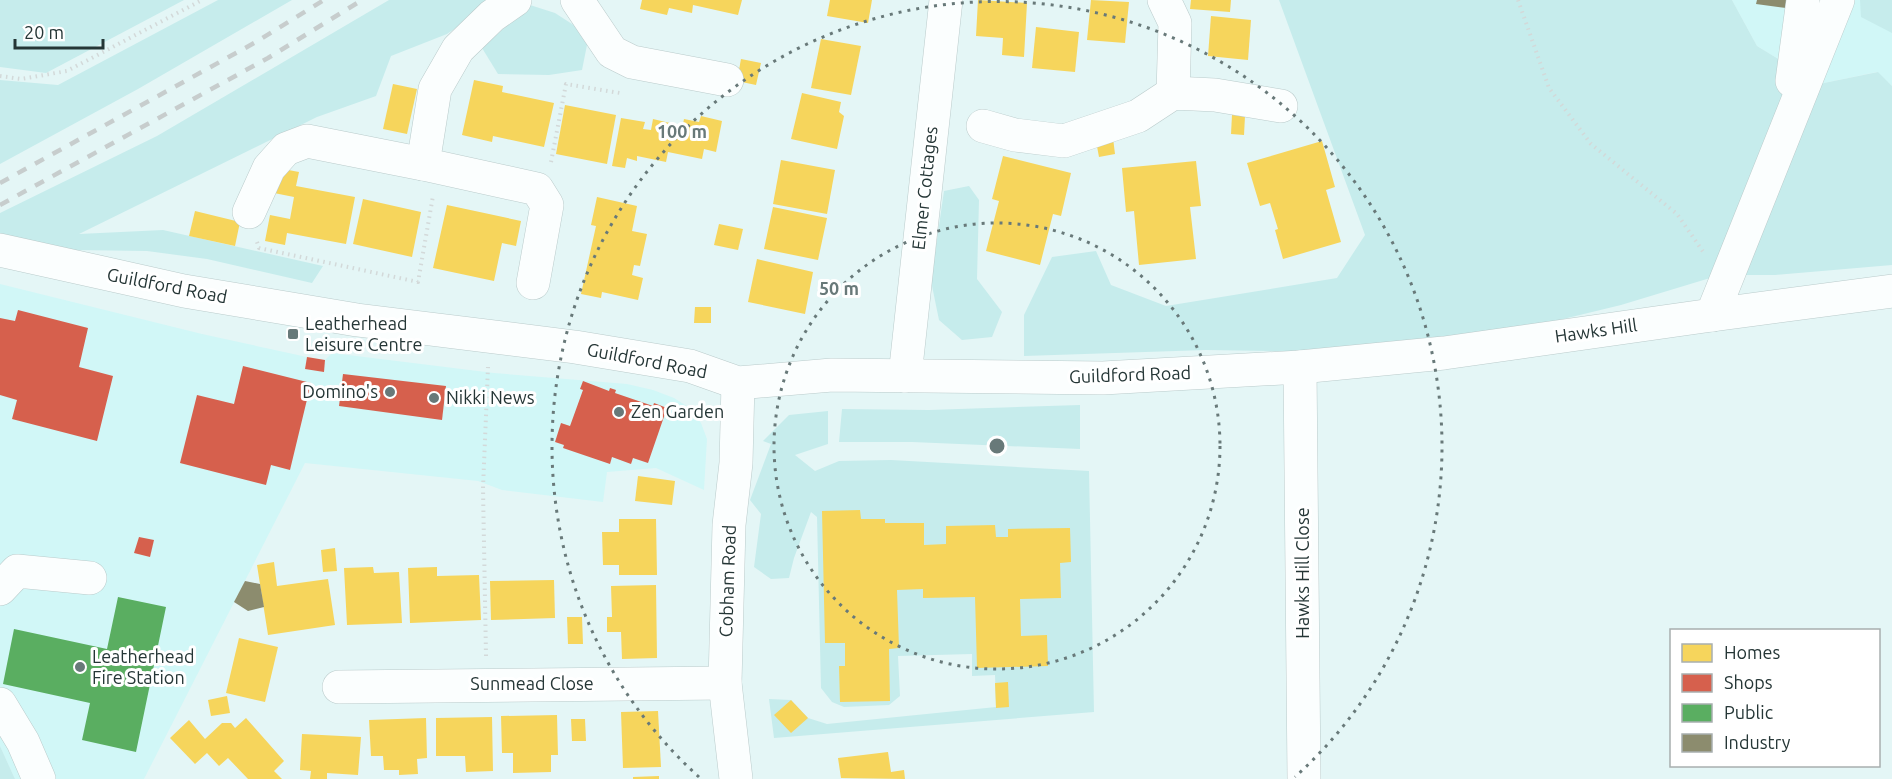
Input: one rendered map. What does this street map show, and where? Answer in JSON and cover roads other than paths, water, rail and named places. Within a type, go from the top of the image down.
[{"type":"main road","points":[[431,166],[435,89],[458,50],[492,16],[515,0]]},
{"type":"main road","points":[[577,0],[612,52],[632,62],[727,80]]},
{"type":"main road","name":"Elmer Cottages","points":[[905,376],[946,0]]},
{"type":"main road","points":[[1164,0],[1175,22],[1173,93]]},
{"type":"main road","points":[[1785,134],[1803,0]]},
{"type":"main road","points":[[1712,315],[1838,0]]},
{"type":"main road","points":[[983,126],[1015,135],[1064,141],[1138,116],[1173,93],[1215,94],[1281,106]]},
{"type":"main road","points":[[249,212],[269,168],[286,149],[307,141],[537,189],[547,205],[533,283]]},
{"type":"main road","name":"Guildford Road","points":[[0,250],[184,291],[357,320],[575,347],[690,366],[738,382],[832,375],[1102,378],[1300,367]]},
{"type":"main road","name":"Hawks Hill","points":[[1300,367],[1444,353],[1892,291]]},
{"type":"main road","name":"Hawks Hill Close","points":[[1300,367],[1304,779]]},
{"type":"main road","name":"Cobham Road","points":[[736,779],[725,683],[729,525],[736,463],[738,382]]},
{"type":"main road","points":[[0,589],[17,571],[90,578]]},
{"type":"main road","name":"Sunmead Close","points":[[339,687],[725,683]]},
{"type":"main road","points":[[0,704],[23,742],[39,779]]},
{"type":"railway","points":[[0,183],[256,42],[324,0]]},
{"type":"railway","points":[[0,205],[268,58],[362,0]]},
{"type":"place","name":"Leatherhead Leisure Centre","points":[[293,334]]},
{"type":"place","name":"Domino's","points":[[390,392]]},
{"type":"place","name":"Nikki News","points":[[434,398]]},
{"type":"place","name":"Zen Garden","points":[[619,412]]},
{"type":"place","name":"Leatherhead Fire Station","points":[[80,667]]}]
